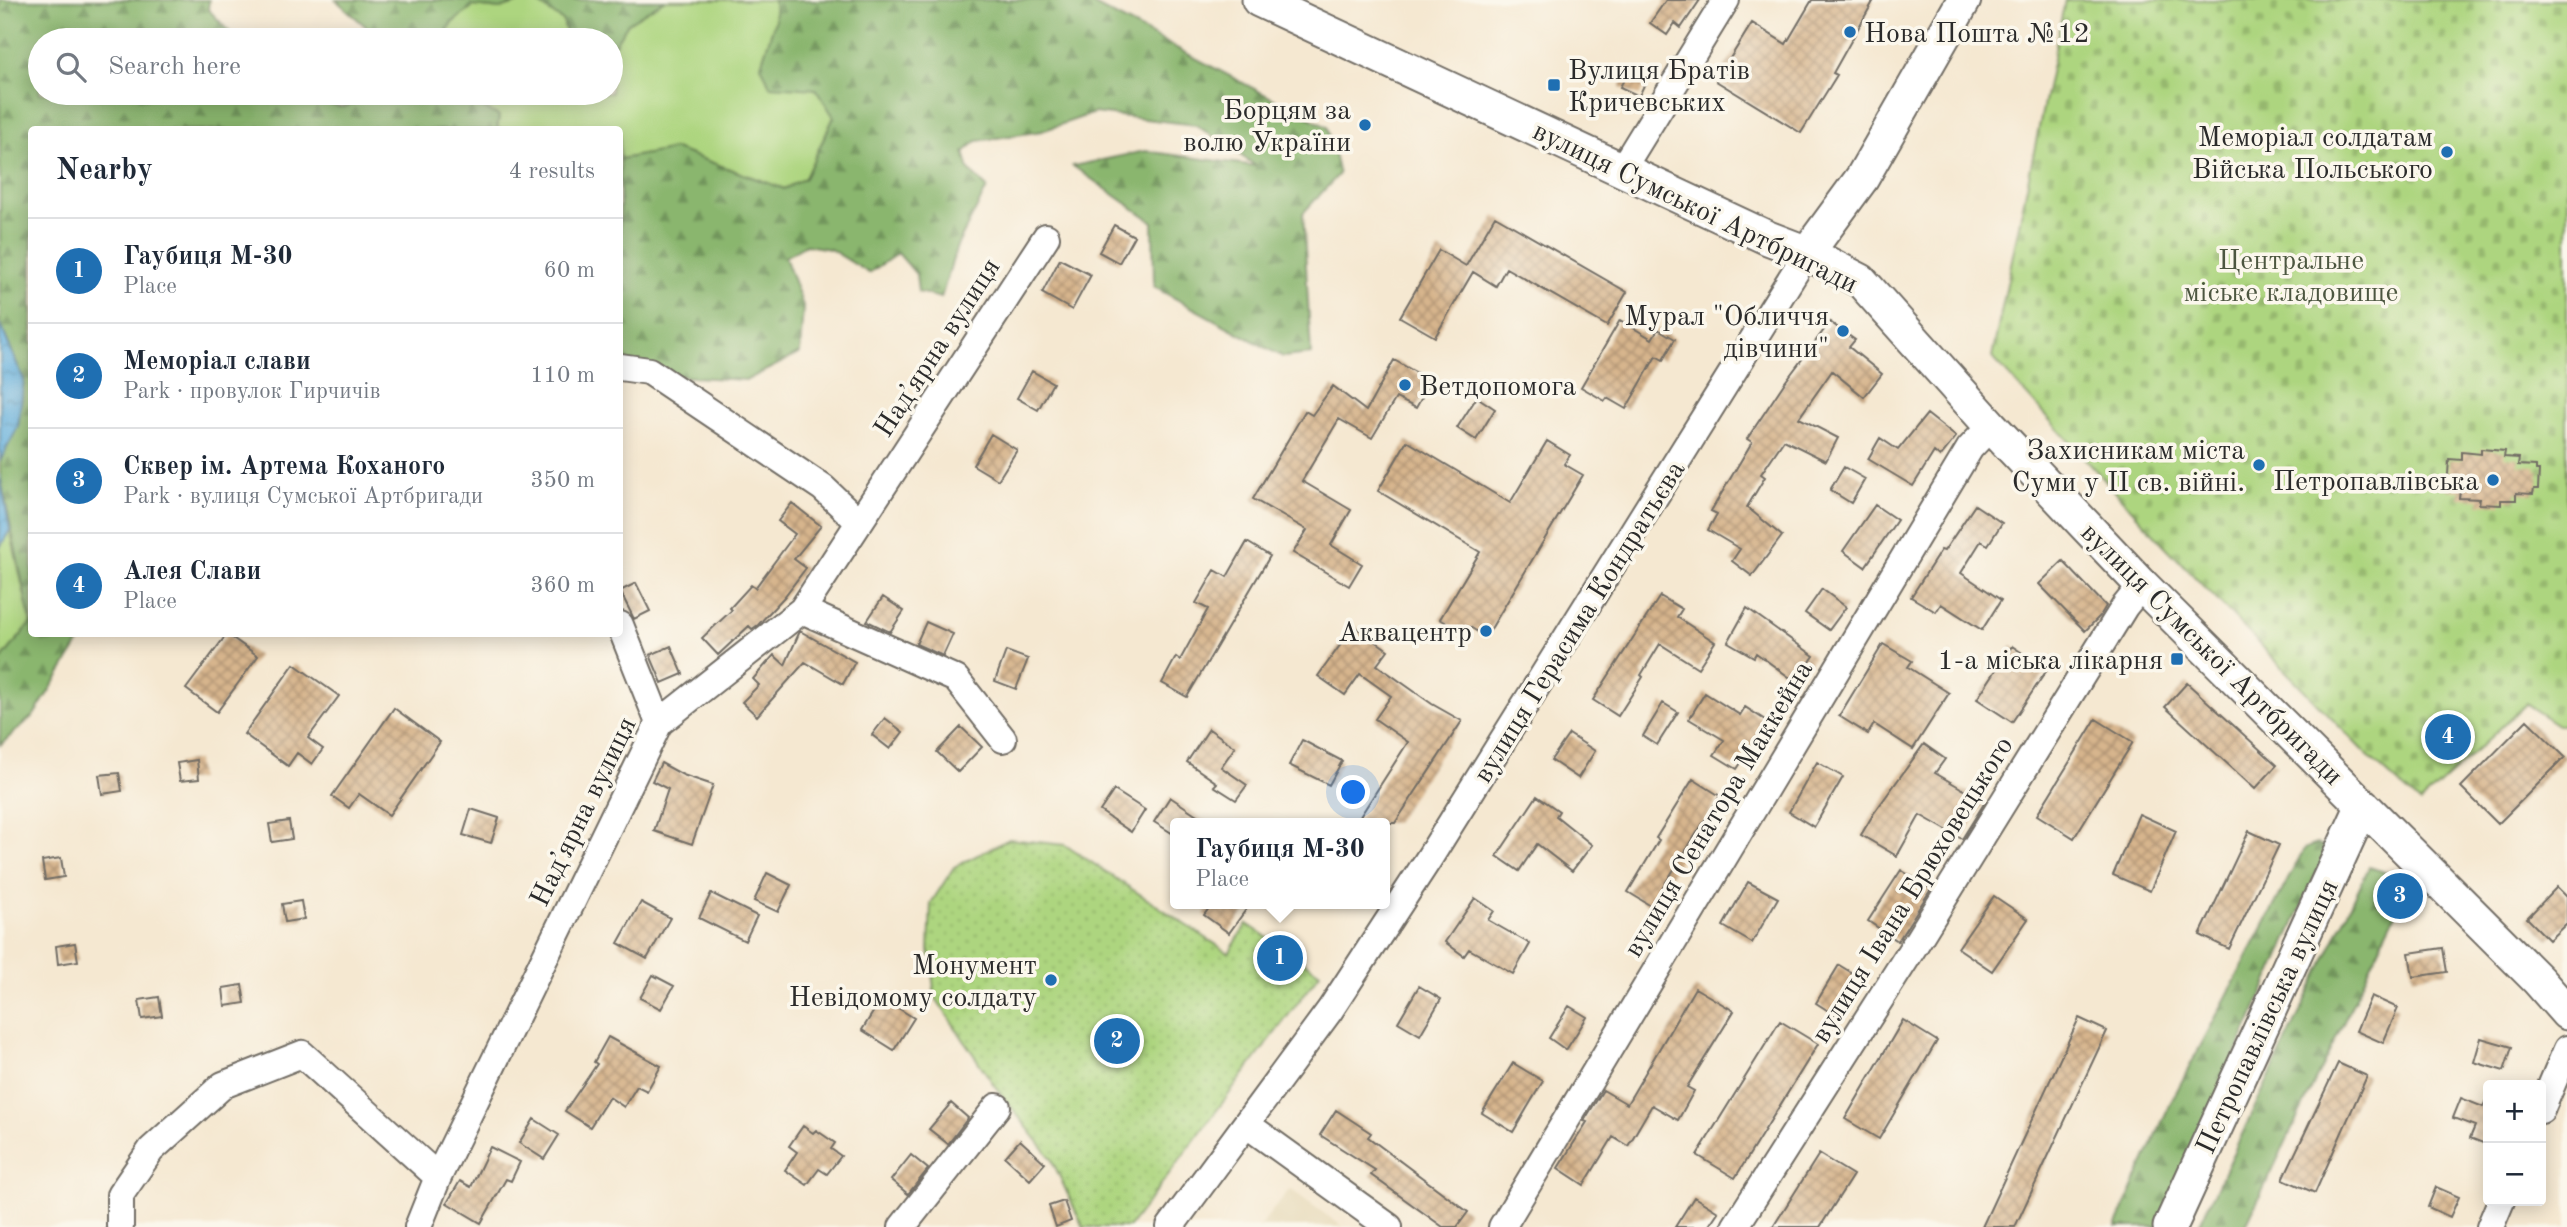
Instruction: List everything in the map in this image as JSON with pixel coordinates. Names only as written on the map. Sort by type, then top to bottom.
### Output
[{"type":"main road","name":"вулиця Сумської Артбригади","points":[[1259,0],[1768,238],[1807,253],[1861,281],[1991,426],[2143,585],[2538,980],[2567,1013]]},
{"type":"main road","name":"вулиця Герасима Кондратьєва","points":[[1807,253],[1862,178],[1964,0]]},
{"type":"main road","name":"Петропавлівська вулиця","points":[[2170,1227],[2363,805]]},
{"type":"street","points":[[1622,169],[1726,0]]},
{"type":"street","name":"Надʼярна вулиця","points":[[418,1227],[438,1177],[659,723],[802,610],[1046,237]]},
{"type":"street","name":"вулиця Герасима Кондратьєва","points":[[1170,1227],[1330,1010],[1428,860],[1807,253]]},
{"type":"street","points":[[623,367],[649,371],[823,488],[858,521]]},
{"type":"street","name":"вулиця Сенатора Маккейна","points":[[1502,1227],[1970,448],[1991,426]]},
{"type":"street","name":"вулиця Івана Брюховецького","points":[[1735,1227],[1916,943],[2125,606],[2143,585]]},
{"type":"street","points":[[802,610],[956,679],[1003,739]]},
{"type":"street","points":[[623,633],[659,723]]},
{"type":"street","points":[[2546,1098],[2567,1049]]},
{"type":"street","points":[[120,1227],[120,1195],[150,1150],[223,1085],[302,1054],[438,1177]]},
{"type":"street","points":[[902,1227],[997,1107]]},
{"type":"street","points":[[1246,1124],[1389,1227]]},
{"type":"street","points":[[2490,1227],[2499,1206]]},
{"type":"shaded area","points":[[1290,1189],[1343,1227],[1259,1227]]},
{"type":"green space","points":[[0,0],[209,0],[208,9],[226,28],[28,28],[28,105],[477,105],[499,116],[498,126],[28,126],[28,609],[0,475],[0,461],[18,426],[24,380],[0,324]]},
{"type":"green space","points":[[336,0],[528,0],[500,9],[473,6],[449,28],[368,28]]},
{"type":"green space","points":[[534,0],[563,21],[565,28],[449,28],[473,6],[500,9]]},
{"type":"green space","points":[[534,0],[665,0],[628,23],[623,31],[623,28],[565,28],[563,21]]},
{"type":"green space","points":[[665,0],[774,0],[775,21],[761,65],[817,89],[834,117],[805,178],[785,189],[675,149],[623,158],[623,126],[497,126],[499,116],[477,105],[623,105],[623,31],[628,23]]},
{"type":"green space","points":[[774,0],[1085,0],[1327,127],[1339,174],[1303,213],[1311,354],[1283,357],[1154,287],[1153,222],[1073,166],[1145,151],[1256,166],[1196,125],[1094,113],[1042,131],[977,141],[964,152],[969,170],[987,188],[957,246],[941,298],[918,292],[916,274],[898,253],[869,273],[830,249],[806,245],[785,257],[803,306],[800,353],[747,380],[623,373],[623,158],[675,149],[784,189],[805,178],[834,117],[816,89],[770,86],[761,65],[775,21]]},
{"type":"green space","name":"Центральне міське кладовище","points":[[2065,0],[2567,0],[2567,725],[2558,725],[2526,704],[2420,803],[2365,753],[2165,546],[1992,357]]},
{"type":"green space","points":[[10,530],[28,610],[28,627],[0,661],[0,547]]},
{"type":"green space","points":[[28,627],[28,637],[83,637],[34,715],[0,745],[0,661]]},
{"type":"green space","points":[[1009,839],[1065,845],[1229,953],[1247,924],[1320,973],[1129,1227],[1083,1227],[1051,1158],[994,1085],[935,997],[929,950],[931,903],[954,867]]},
{"type":"green space","points":[[2317,844],[2328,847],[2159,1227],[2116,1227],[2169,1106],[2304,849]]},
{"type":"green space","points":[[2369,867],[2393,875],[2402,901],[2245,1227],[2198,1227]]},
{"type":"water","points":[[0,324],[24,380],[18,427],[0,461]]},
{"type":"water","points":[[0,475],[10,530],[0,547]]},
{"type":"building","points":[[1666,0],[1700,0],[1681,28],[1675,23],[1667,35],[1650,23]]},
{"type":"building","points":[[1812,0],[1874,0],[1833,73],[1837,75],[1801,133],[1716,81],[1752,23],[1786,44]]},
{"type":"building","points":[[1630,68],[1648,77],[1639,96],[1620,87]]},
{"type":"building","points":[[1495,216],[1627,292],[1607,326],[1506,268],[1496,286],[1473,272],[1435,337],[1400,317],[1439,250],[1466,266]]},
{"type":"building","points":[[1114,225],[1134,236],[1119,263],[1099,252]]},
{"type":"building","points":[[1060,259],[1091,275],[1072,310],[1042,293]]},
{"type":"building","points":[[1620,320],[1652,339],[1658,329],[1675,339],[1663,360],[1656,356],[1626,409],[1581,387]]},
{"type":"building","points":[[1830,322],[1855,340],[1849,347],[1882,374],[1864,397],[1832,371],[1799,418],[1838,438],[1826,461],[1784,440],[1761,474],[1765,477],[1747,507],[1782,536],[1752,576],[1732,561],[1740,549],[1708,530],[1717,514],[1711,511],[1752,442],[1747,439]]},
{"type":"building","points":[[1394,360],[1431,381],[1416,408],[1396,398],[1372,438],[1339,419],[1302,481],[1351,510],[1331,545],[1362,564],[1349,586],[1293,553],[1307,530],[1253,499],[1305,411],[1312,415],[1333,386],[1366,411]]},
{"type":"building","points":[[1032,371],[1053,383],[1038,410],[1017,398]]},
{"type":"building","points":[[1477,397],[1495,409],[1476,440],[1457,428]]},
{"type":"building","points":[[1927,414],[1956,437],[1940,457],[1934,452],[1913,486],[1868,459],[1880,438],[1898,450]]},
{"type":"building","points":[[991,434],[1017,450],[998,480],[973,465]]},
{"type":"building","points":[[1407,441],[1510,503],[1547,441],[1570,455],[1564,464],[1583,475],[1486,637],[1470,627],[1465,634],[1440,619],[1480,552],[1378,491]]},
{"type":"building","name":"Петропавлівська","points":[[2481,449],[2505,451],[2504,457],[2519,458],[2518,465],[2536,466],[2536,470],[2539,470],[2538,489],[2534,489],[2533,494],[2516,493],[2516,500],[2501,500],[2501,505],[2479,504],[2480,499],[2459,498],[2460,491],[2447,490],[2449,459],[2462,460],[2462,452],[2481,454]]},
{"type":"building","points":[[1844,467],[1865,479],[1851,503],[1830,490]]},
{"type":"building","points":[[792,503],[821,526],[794,559],[806,568],[758,625],[752,629],[749,626],[718,655],[702,638],[732,610],[730,608],[751,585],[755,588],[795,534],[778,521]]},
{"type":"building","points":[[1875,505],[1897,520],[1865,567],[1843,551]]},
{"type":"building","points":[[1975,505],[2002,523],[1988,545],[1981,541],[1961,573],[2001,600],[1982,630],[1941,604],[1936,612],[1911,597],[1941,550],[1944,551]]},
{"type":"building","points":[[1247,542],[1270,556],[1187,697],[1162,683],[1176,657],[1180,660],[1208,609],[1196,603],[1215,570],[1227,577]]},
{"type":"building","points":[[2063,561],[2106,606],[2085,631],[2039,584]]},
{"type":"building","points":[[636,583],[650,611],[634,619],[623,597],[623,590]]},
{"type":"building","points":[[1822,589],[1846,607],[1829,630],[1805,613]]},
{"type":"building","points":[[1660,596],[1682,609],[1677,617],[1715,642],[1698,668],[1660,644],[1618,716],[1593,700]]},
{"type":"building","points":[[883,597],[904,611],[890,632],[867,621]]},
{"type":"building","points":[[1747,608],[1814,656],[1796,682],[1756,653],[1754,657],[1728,642]]},
{"type":"building","points":[[926,622],[953,634],[943,656],[916,644]]},
{"type":"building","points":[[1354,626],[1388,650],[1377,665],[1432,704],[1462,721],[1395,823],[1390,823],[1390,818],[1359,818],[1408,742],[1375,719],[1391,696],[1360,674],[1345,695],[1318,676]]},
{"type":"building","points":[[800,631],[855,662],[843,684],[805,662],[757,716],[742,702],[759,685],[753,679],[774,655],[785,665]]},
{"type":"building","points":[[225,637],[231,637],[258,656],[217,712],[186,689]]},
{"type":"building","points":[[1883,644],[1912,661],[1908,667],[1949,693],[1913,749],[1874,724],[1868,734],[1839,716]]},
{"type":"building","points":[[671,646],[683,674],[662,683],[650,655]]},
{"type":"building","points":[[2012,646],[2047,670],[2012,722],[1977,699]]},
{"type":"building","points":[[1006,651],[1028,659],[1016,689],[995,681]]},
{"type":"building","points":[[294,664],[339,696],[308,738],[323,749],[312,764],[297,753],[288,766],[244,734]]},
{"type":"building","points":[[2187,683],[2277,765],[2255,789],[2165,707]]},
{"type":"building","points":[[1705,693],[1740,715],[1745,707],[1768,722],[1737,769],[1714,755],[1724,740],[1689,719]]},
{"type":"building","points":[[1663,703],[1678,712],[1657,745],[1643,736]]},
{"type":"building","points":[[394,708],[440,742],[389,815],[359,794],[349,808],[332,796]]},
{"type":"building","points":[[885,718],[903,732],[890,749],[872,735]]},
{"type":"building","points":[[2096,719],[2133,742],[2074,838],[2037,815]]},
{"type":"building","points":[[2527,720],[2565,757],[2498,824],[2461,787]]},
{"type":"building","points":[[961,727],[982,747],[958,772],[937,752]]},
{"type":"building","points":[[1209,729],[1235,747],[1221,767],[1247,785],[1236,800],[1214,786],[1217,783],[1187,762]]},
{"type":"building","points":[[1569,734],[1595,751],[1578,778],[1551,760]]},
{"type":"building","points":[[1302,740],[1342,761],[1329,785],[1289,765]]},
{"type":"building","points":[[1924,744],[1945,759],[1935,773],[1985,802],[1962,839],[1920,815],[1897,856],[1861,835]]},
{"type":"building","points":[[197,760],[199,779],[180,781],[177,763]]},
{"type":"building","points":[[1817,762],[1843,777],[1814,827],[1789,812]]},
{"type":"building","points":[[661,763],[683,775],[713,785],[692,844],[654,831],[668,789],[652,781]]},
{"type":"building","points":[[119,773],[122,791],[102,794],[99,775]]},
{"type":"building","points":[[1693,779],[1720,796],[1651,906],[1628,892],[1659,840],[1656,838]]},
{"type":"building","points":[[1114,790],[1145,810],[1131,832],[1100,811]]},
{"type":"building","points":[[1537,796],[1559,811],[1556,816],[1592,845],[1572,871],[1537,844],[1519,871],[1497,856]]},
{"type":"building","points":[[1170,797],[1202,818],[1170,818],[1170,832],[1154,822]]},
{"type":"building","points":[[471,809],[499,818],[491,843],[463,835]]},
{"type":"building","points":[[2139,814],[2176,831],[2150,891],[2113,875]]},
{"type":"building","points":[[289,821],[292,839],[272,842],[269,824]]},
{"type":"building","points":[[2249,831],[2279,845],[2229,949],[2200,935]]},
{"type":"building","points":[[61,858],[64,877],[45,880],[42,861]]},
{"type":"building","points":[[1901,870],[1931,889],[1898,941],[1868,921]]},
{"type":"building","points":[[767,873],[791,885],[778,912],[754,901]]},
{"type":"building","points":[[1748,882],[1778,898],[1752,943],[1723,926]]},
{"type":"building","points":[[2557,887],[2567,897],[2567,923],[2549,940],[2527,918]]},
{"type":"building","points":[[711,893],[757,916],[745,941],[699,918]]},
{"type":"building","points":[[1994,896],[2028,919],[1992,971],[1958,948]]},
{"type":"building","points":[[1475,898],[1494,911],[1488,920],[1530,944],[1513,974],[1469,949],[1464,956],[1445,942]]},
{"type":"building","points":[[301,901],[304,919],[285,922],[282,904]]},
{"type":"building","points":[[641,902],[670,918],[647,959],[618,943]]},
{"type":"building","points":[[1208,909],[1246,909],[1229,933],[1204,915]]},
{"type":"building","points":[[75,943],[78,961],[58,964],[56,946]]},
{"type":"building","points":[[2443,948],[2447,972],[2413,977],[2409,953]]},
{"type":"building","points":[[1839,965],[1862,979],[1838,1017],[1816,1003]]},
{"type":"building","points":[[653,975],[674,986],[661,1009],[640,998]]},
{"type":"building","points":[[242,985],[245,1003],[225,1006],[223,988]]},
{"type":"building","points":[[1419,986],[1441,999],[1420,1035],[1398,1022]]},
{"type":"building","points":[[1695,988],[1734,1011],[1687,1087],[1694,1091],[1678,1120],[1652,1105],[1628,1146],[1613,1137],[1584,1185],[1558,1168],[1587,1122],[1584,1121],[1603,1090],[1627,1104]]},
{"type":"building","points":[[2371,996],[2398,1008],[2383,1043],[2356,1031]]},
{"type":"building","points":[[159,997],[162,1016],[142,1019],[139,1000]]},
{"type":"building","points":[[882,998],[914,1018],[894,1050],[862,1030]]},
{"type":"building","points":[[1569,1006],[1587,1017],[1566,1050],[1549,1038]]},
{"type":"building","points":[[2079,1018],[2107,1031],[2015,1227],[1982,1227]]},
{"type":"building","points":[[1903,1020],[1937,1041],[1879,1139],[1845,1119]]},
{"type":"building","points":[[1780,1021],[1818,1044],[1735,1178],[1697,1155]]},
{"type":"building","points":[[608,1037],[661,1066],[647,1091],[637,1086],[624,1107],[609,1097],[590,1127],[565,1111],[597,1064],[594,1062]]},
{"type":"building","points":[[2481,1038],[2512,1047],[2504,1071],[2474,1062]]},
{"type":"building","points":[[1513,1063],[1543,1081],[1513,1132],[1482,1113]]},
{"type":"building","points":[[2338,1063],[2367,1076],[2315,1193],[2283,1179]]},
{"type":"building","points":[[2461,1098],[2483,1107],[2483,1143],[2470,1138],[2475,1126],[2453,1118]]},
{"type":"building","points":[[951,1103],[968,1118],[948,1144],[929,1129]]},
{"type":"building","points":[[1336,1110],[1371,1133],[1368,1137],[1468,1212],[1457,1227],[1443,1227],[1371,1175],[1375,1170],[1320,1135]]},
{"type":"building","points":[[534,1119],[559,1135],[544,1159],[519,1143]]},
{"type":"building","points":[[803,1126],[813,1133],[816,1130],[835,1143],[831,1149],[841,1156],[827,1174],[819,1169],[807,1185],[785,1170],[797,1152],[789,1146]]},
{"type":"building","points":[[1020,1140],[1045,1163],[1030,1180],[1005,1157]]},
{"type":"building","points":[[490,1147],[520,1162],[511,1181],[506,1179],[481,1223],[447,1203],[460,1181],[471,1187]]},
{"type":"building","points":[[1819,1154],[1853,1175],[1820,1227],[1773,1227]]},
{"type":"building","points":[[911,1155],[928,1169],[908,1194],[891,1180]]},
{"type":"building","points":[[2436,1187],[2459,1197],[2450,1217],[2428,1207]]},
{"type":"building","points":[[1694,1197],[1718,1212],[1708,1227],[1675,1227]]},
{"type":"building","points":[[1064,1201],[1071,1221],[1056,1227],[1049,1206]]},
{"type":"place","name":"Нова Пошта №12","points":[[1850,32]]},
{"type":"place","name":"Вулиця Братів Кричевських","points":[[1554,85]]},
{"type":"place","name":"Борцям за волю України","points":[[1365,125]]},
{"type":"place","name":"Меморіал солдатам Війська Польського","points":[[2447,152]]},
{"type":"place","name":"Мурал \"Обличчя дівчини\"","points":[[1843,331]]},
{"type":"place","name":"Ветдопомога","points":[[1405,385]]},
{"type":"place","name":"Захисникам міста Суми у ІІ св. війні.","points":[[2259,465]]},
{"type":"place","name":"Петропавлівська","points":[[2493,480]]},
{"type":"place","name":"Аквацентр","points":[[1486,631]]},
{"type":"place","name":"1-а міська лікарня","points":[[2177,659]]},
{"type":"place","name":"Алея Слави","points":[[2448,737]]},
{"type":"place","name":"Сквер ім. Артема Коханого","points":[[2400,896]]},
{"type":"place","name":"Гаубиця М-30","points":[[1280,958]]},
{"type":"place","name":"Монумент Невідомому солдату","points":[[1051,980]]},
{"type":"place","name":"Меморіал слави","points":[[1117,1041]]}]
